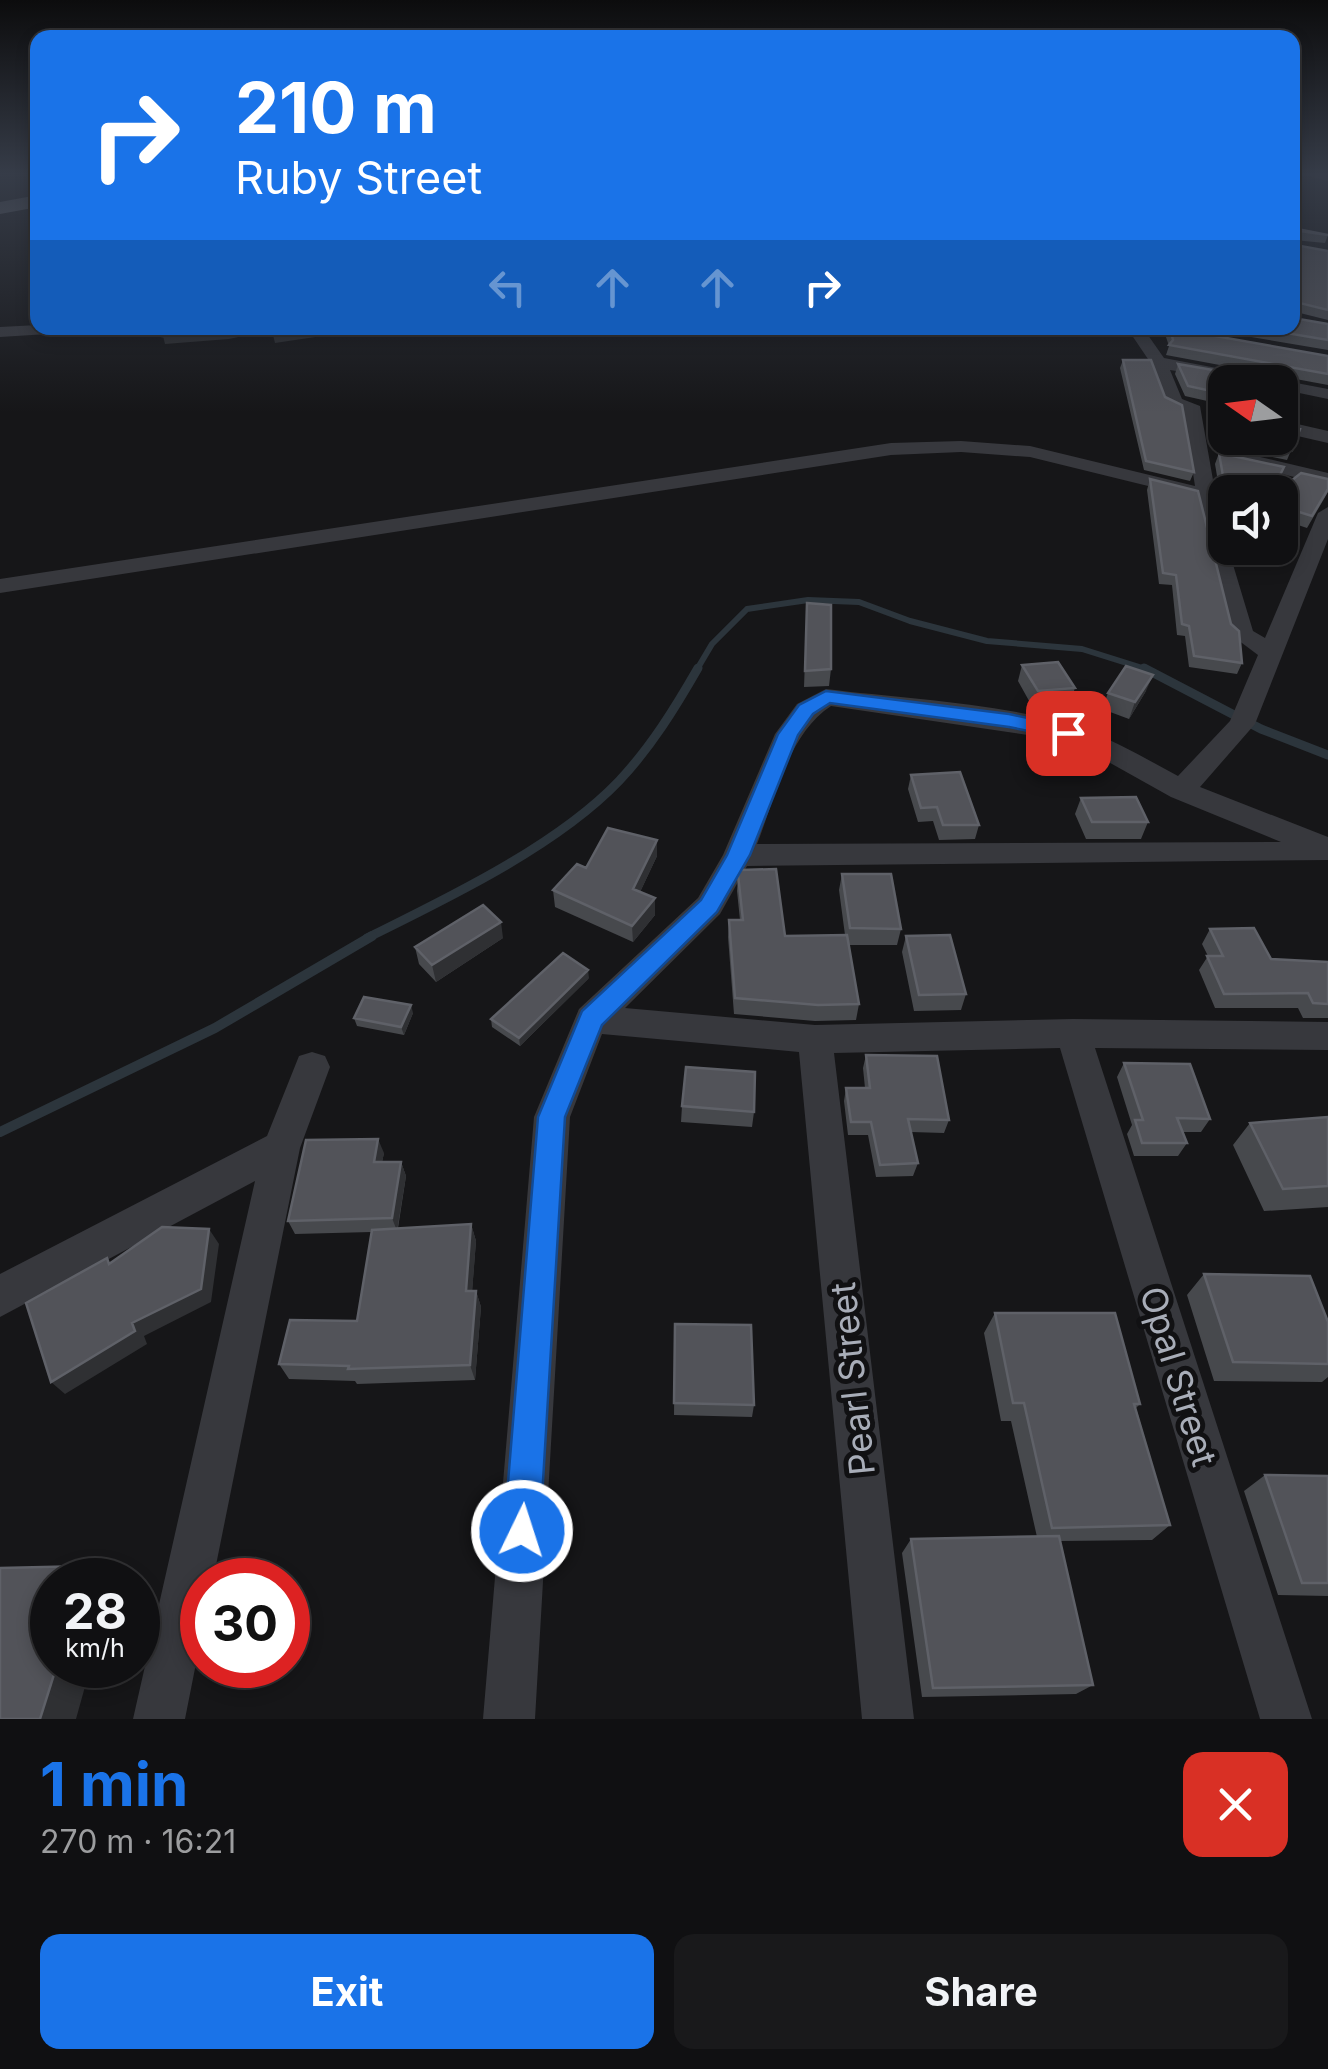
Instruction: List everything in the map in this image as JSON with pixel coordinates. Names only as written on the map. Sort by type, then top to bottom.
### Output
[{"type":"street","points":[[0,332],[30,330]]},
{"type":"street","points":[[1140,335],[1158,362],[1175,404],[1208,410]]},
{"type":"street","points":[[1158,362],[1208,371]]},
{"type":"street","points":[[1298,388],[1328,394]]},
{"type":"street","points":[[1191,406],[1205,494],[1242,634],[1272,654]]},
{"type":"street","points":[[1298,430],[1328,437]]},
{"type":"street","points":[[0,586],[891,449],[1012,448],[1078,460],[1146,482],[1205,494]]},
{"type":"street","points":[[1196,450],[1328,479]]},
{"type":"street","points":[[1181,790],[1246,712],[1328,513]]},
{"type":"street","points":[[509,1719],[552,1117],[592,1019],[709,906],[738,855],[788,734],[806,710],[826,697],[1009,721],[1068,733],[1097,744],[1181,790],[1328,850]]},
{"type":"street","points":[[738,855],[1328,850]]},
{"type":"street","points":[[592,1019],[815,1039],[1073,1033],[1328,1036]]},
{"type":"street","name":"Opal Street","points":[[1073,1033],[1286,1719]]},
{"type":"street","name":"Pearl Street","points":[[815,1039],[888,1719]]},
{"type":"street","points":[[160,1719],[281,1148],[312,1067]]},
{"type":"street","points":[[0,1296],[281,1148]]},
{"type":"building","points":[[1300,252],[1328,252],[1328,310],[1300,303]]},
{"type":"building","points":[[1300,319],[1328,324],[1328,340],[1298,335]]},
{"type":"building","points":[[1172,335],[1210,335],[1328,356],[1328,374],[1298,369],[1298,365],[1169,345]]},
{"type":"building","points":[[1123,360],[1151,360],[1165,397],[1182,405],[1194,472],[1146,461]]},
{"type":"building","points":[[1178,364],[1208,369],[1208,390],[1188,386]]},
{"type":"building","points":[[1219,455],[1284,467],[1280,475],[1223,475]]},
{"type":"building","points":[[1298,475],[1328,479],[1328,489],[1312,516],[1298,512]]},
{"type":"building","points":[[1150,479],[1198,491],[1208,531],[1208,565],[1216,565],[1231,624],[1239,631],[1242,663],[1194,656],[1189,626],[1182,624],[1176,575],[1163,573]]},
{"type":"building","points":[[807,603],[831,605],[831,669],[805,671]]},
{"type":"building","points":[[1058,662],[1075,688],[1038,691],[1022,665]]},
{"type":"building","points":[[1126,666],[1153,675],[1135,702],[1108,693]]},
{"type":"building","points":[[960,772],[979,825],[943,825],[937,807],[921,808],[911,775]]},
{"type":"building","points":[[1136,797],[1148,822],[1092,822],[1081,798]]},
{"type":"building","points":[[608,828],[657,840],[633,889],[655,898],[632,926],[553,890],[577,864],[586,868]]},
{"type":"building","points":[[776,869],[785,936],[847,935],[859,1004],[735,998],[729,920],[743,920],[738,875],[741,870]]},
{"type":"building","points":[[842,874],[891,874],[901,929],[850,928]]},
{"type":"building","points":[[483,905],[501,922],[432,965],[415,947]]},
{"type":"building","points":[[1254,928],[1271,959],[1328,962],[1328,1004],[1313,1003],[1308,993],[1224,994],[1207,956],[1223,956],[1210,929]]},
{"type":"building","points":[[950,935],[966,994],[919,995],[906,936]]},
{"type":"building","points":[[563,953],[588,970],[519,1038],[491,1019]]},
{"type":"building","points":[[364,997],[411,1005],[401,1027],[354,1018]]},
{"type":"building","points":[[866,1055],[937,1056],[949,1120],[908,1119],[918,1163],[880,1165],[871,1122],[851,1122],[846,1088],[870,1088]]},
{"type":"building","points":[[1124,1063],[1190,1064],[1210,1119],[1177,1118],[1187,1143],[1142,1143],[1135,1120],[1143,1120]]},
{"type":"building","points":[[686,1067],[755,1072],[754,1112],[682,1106]]},
{"type":"building","points":[[1328,1117],[1328,1186],[1283,1189],[1250,1123]]},
{"type":"building","points":[[378,1139],[374,1162],[401,1162],[392,1218],[288,1221],[306,1140]]},
{"type":"building","points":[[471,1224],[466,1291],[476,1291],[470,1365],[348,1369],[349,1366],[279,1364],[290,1320],[357,1321],[372,1230]]},
{"type":"building","points":[[162,1227],[209,1229],[201,1289],[132,1323],[135,1331],[51,1382],[26,1303],[107,1258],[109,1264]]},
{"type":"building","points":[[1204,1274],[1310,1276],[1328,1322],[1328,1364],[1233,1362]]},
{"type":"building","points":[[995,1313],[1115,1313],[1140,1404],[1134,1404],[1170,1525],[1052,1528],[1024,1403],[1013,1403]]},
{"type":"building","points":[[675,1324],[751,1325],[754,1405],[674,1403]]},
{"type":"building","points":[[1265,1475],[1328,1476],[1328,1583],[1302,1583]]},
{"type":"building","points":[[1059,1536],[1093,1685],[933,1688],[911,1539]]},
{"type":"building","points":[[30,1567],[30,1688],[50,1688],[40,1719],[0,1719],[0,1568]]},
{"type":"waterway","points":[[696,671],[712,644],[747,609],[808,600],[859,602],[910,621],[987,641],[1082,649],[1146,669]]},
{"type":"waterway","points":[[367,938],[500,869],[594,805],[642,755],[698,668]]},
{"type":"waterway","points":[[1146,669],[1152,671]]},
{"type":"waterway","points":[[1146,669],[1261,729],[1328,755]]},
{"type":"waterway","points":[[0,1132],[215,1028],[372,936]]},
{"type":"route","points":[[522,1531],[552,1117],[592,1019],[709,906],[738,855],[788,734],[806,710],[826,697],[1009,721],[1068,733]]}]
